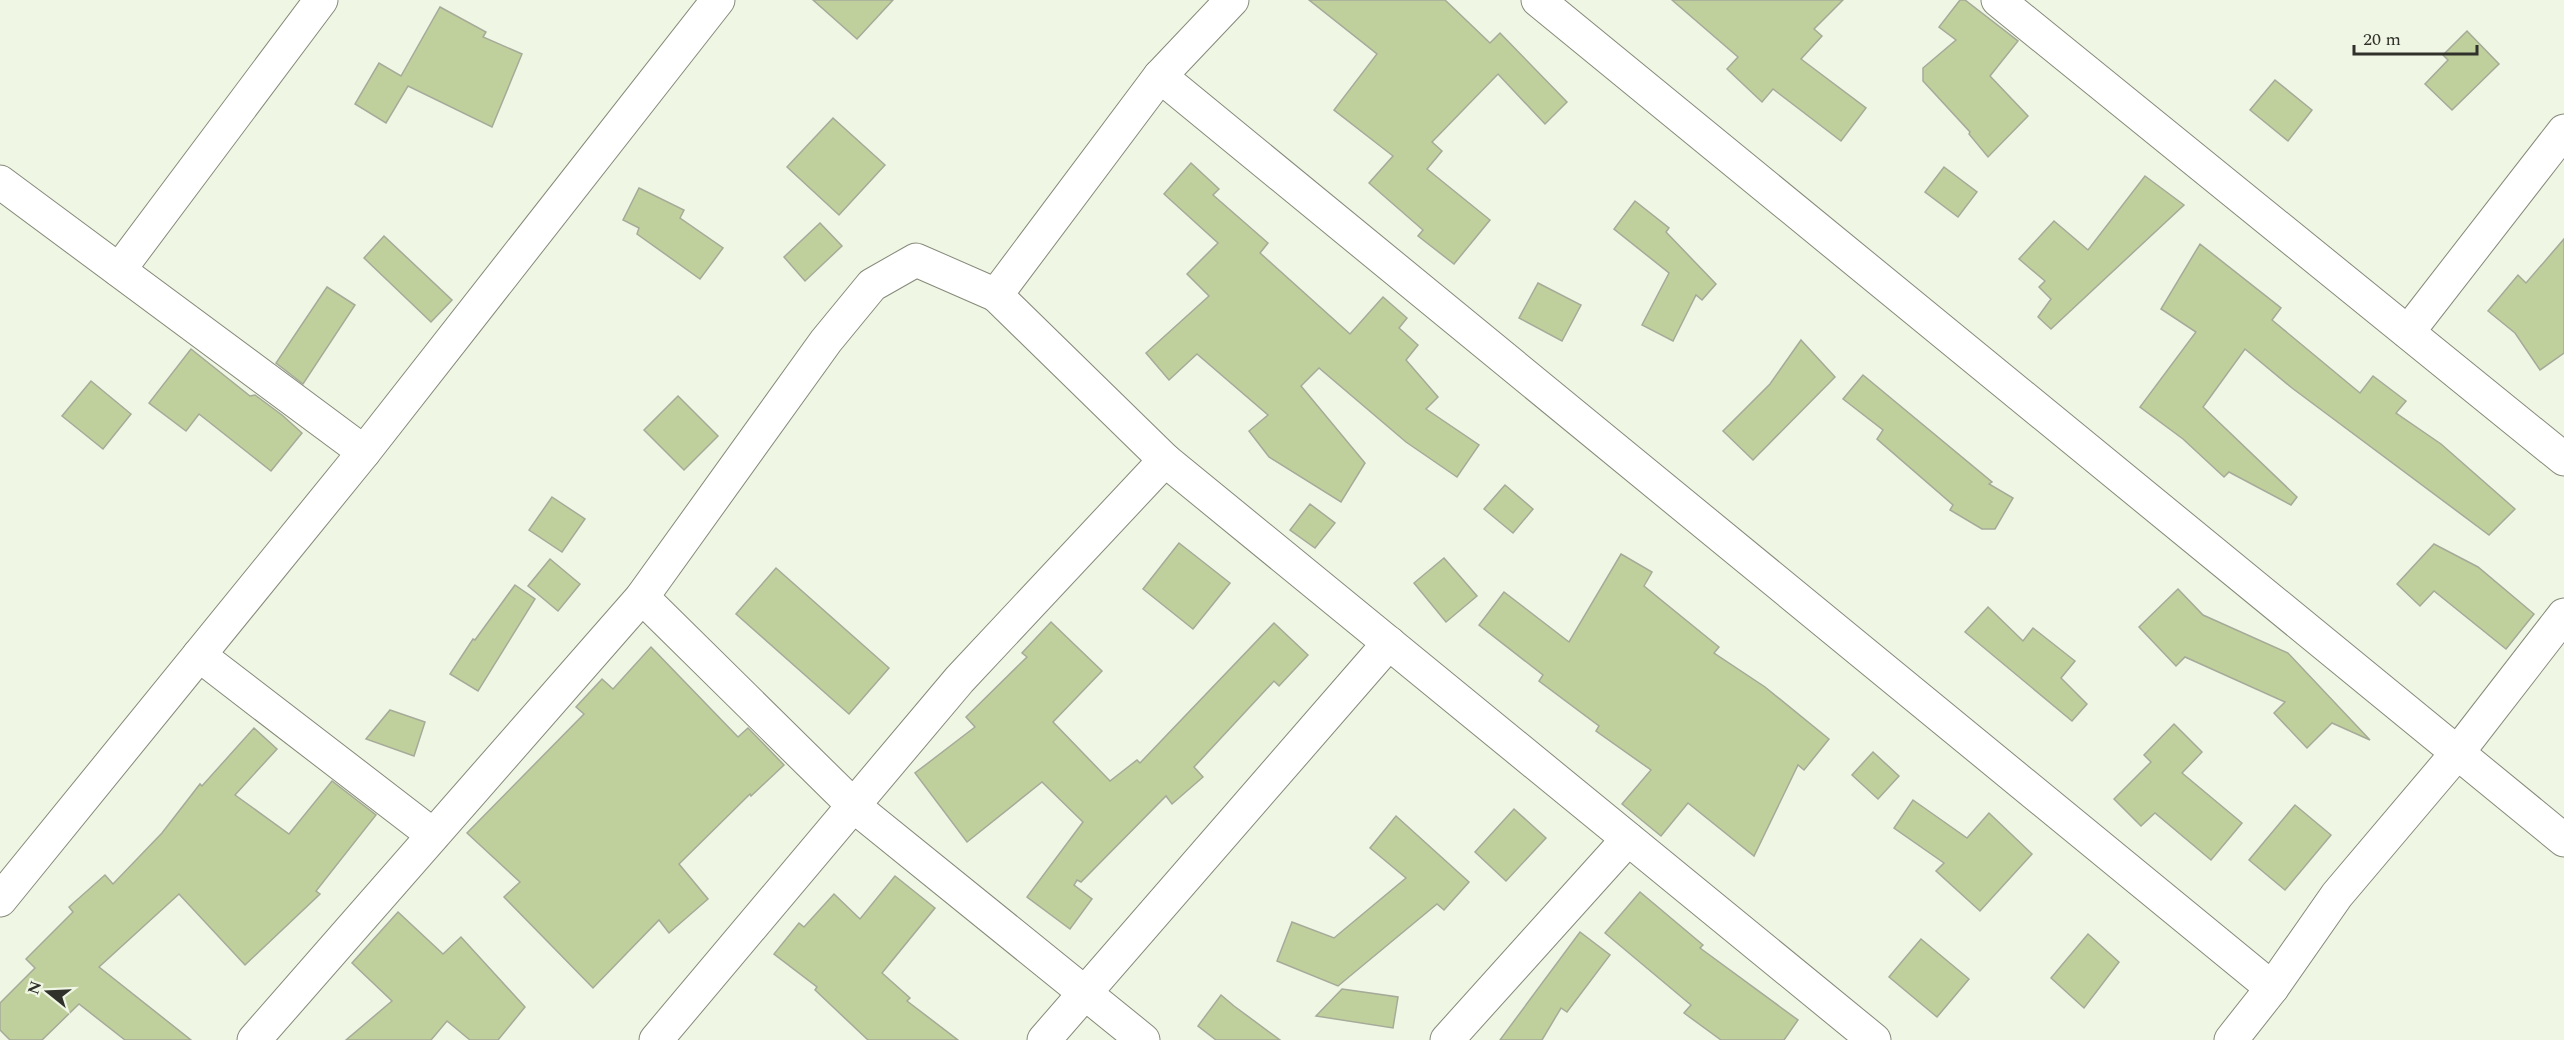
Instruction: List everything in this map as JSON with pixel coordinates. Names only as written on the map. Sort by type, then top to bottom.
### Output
[{"type":"street","points":[[119,270],[321,0]]},
{"type":"street","points":[[0,900],[364,452],[718,0]]},
{"type":"street","points":[[996,294],[1160,76],[1232,0]]},
{"type":"street","points":[[1538,0],[2564,840]]},
{"type":"street","points":[[1998,0],[2564,459]]},
{"type":"street","points":[[1160,76],[2272,988]]},
{"type":"street","points":[[2408,332],[2564,131]]},
{"type":"street","points":[[0,182],[364,452]]},
{"type":"street","points":[[254,1040],[642,597],[826,341],[872,285],[916,260],[996,294],[1166,459],[1628,839],[1863,1037]]},
{"type":"street","points":[[656,1040],[791,877],[855,807],[959,680],[1166,459]]},
{"type":"street","points":[[642,597],[855,807],[1143,1040]]},
{"type":"street","points":[[2231,1040],[2272,988],[2337,895],[2458,752],[2564,615]]},
{"type":"street","points":[[1044,1040],[1389,643]]},
{"type":"street","points":[[199,655],[433,835]]},
{"type":"street","points":[[1447,1040],[1628,839]]},
{"type":"building","points":[[813,0],[893,0],[857,39]]},
{"type":"building","points":[[1309,0],[1445,0],[1490,43],[1500,33],[1567,102],[1545,124],[1498,74],[1432,142],[1442,151],[1427,169],[1490,220],[1454,264],[1418,236],[1423,230],[1369,183],[1393,156],[1334,110],[1377,54]]},
{"type":"building","points":[[1672,0],[1843,0],[1814,29],[1822,36],[1801,59],[1866,108],[1841,141],[1773,89],[1762,102],[1727,69],[1738,57]]},
{"type":"building","points":[[1960,0],[1965,0],[2018,41],[1990,76],[2028,116],[1988,157],[1969,134],[1970,132],[1923,81],[1923,68],[1956,40],[1939,27]]},
{"type":"building","points":[[440,7],[486,32],[483,37],[522,54],[492,127],[408,86],[386,123],[355,104],[379,63],[401,76]]},
{"type":"building","points":[[2467,31],[2499,64],[2452,110],[2425,84],[2448,60],[2443,55]]},
{"type":"building","points":[[2275,80],[2312,110],[2288,141],[2250,110]]},
{"type":"building","points":[[833,118],[885,165],[839,215],[787,167]]},
{"type":"building","points":[[1191,163],[1219,189],[1213,195],[1268,243],[1260,253],[1350,334],[1383,297],[1407,318],[1399,328],[1418,345],[1406,360],[1438,397],[1426,409],[1479,445],[1457,477],[1406,442],[1319,368],[1301,386],[1365,463],[1341,502],[1269,457],[1249,431],[1268,415],[1197,354],[1169,380],[1146,353],[1209,296],[1187,274],[1218,243],[1164,194]]},
{"type":"building","points":[[1944,167],[1977,192],[1958,217],[1925,192]]},
{"type":"building","points":[[2145,176],[2184,205],[2051,329],[2038,317],[2051,299],[2039,287],[2045,281],[2019,259],[2054,221],[2088,250]]},
{"type":"building","points":[[639,188],[684,210],[680,218],[723,248],[700,279],[637,234],[639,228],[623,220]]},
{"type":"building","points":[[1635,201],[1669,228],[1666,232],[1716,284],[1702,300],[1696,295],[1673,341],[1642,325],[1669,273],[1614,229]]},
{"type":"building","points":[[820,223],[842,246],[805,281],[784,257]]},
{"type":"building","points":[[384,236],[452,300],[431,322],[364,258]]},
{"type":"building","points":[[2564,239],[2564,353],[2540,370],[2515,333],[2488,311],[2518,275],[2526,283]]},
{"type":"building","points":[[2200,244],[2281,308],[2272,320],[2360,393],[2373,376],[2406,401],[2396,413],[2441,444],[2515,509],[2489,535],[2292,388],[2245,349],[2203,407],[2297,497],[2291,505],[2229,472],[2224,477],[2183,439],[2140,407],[2196,332],[2161,309]]},
{"type":"building","points":[[1538,283],[1581,305],[1562,341],[1519,318]]},
{"type":"building","points":[[327,287],[355,305],[303,384],[276,363]]},
{"type":"building","points":[[1801,340],[1835,377],[1753,460],[1723,431],[1770,384]]},
{"type":"building","points":[[191,349],[250,396],[255,395],[282,415],[302,433],[271,471],[199,414],[186,431],[149,403]]},
{"type":"building","points":[[1863,375],[1992,482],[1989,484],[2013,498],[1995,529],[1982,529],[1950,510],[1953,505],[1877,439],[1883,430],[1843,399]]},
{"type":"building","points":[[91,381],[131,414],[103,449],[62,416]]},
{"type":"building","points":[[678,396],[718,436],[684,470],[644,430]]},
{"type":"building","points":[[1505,485],[1533,509],[1513,533],[1484,509]]},
{"type":"building","points":[[552,497],[585,519],[562,552],[529,530]]},
{"type":"building","points":[[1310,504],[1335,523],[1315,548],[1290,530]]},
{"type":"building","points":[[1179,543],[1230,583],[1193,629],[1143,589]]},
{"type":"building","points":[[2434,544],[2478,567],[2534,614],[2506,649],[2434,591],[2420,606],[2397,584]]},
{"type":"building","points":[[1621,554],[1652,572],[1644,586],[1719,647],[1714,653],[1765,687],[1829,739],[1804,770],[1798,765],[1754,856],[1688,803],[1661,836],[1622,804],[1651,770],[1596,731],[1599,726],[1539,681],[1543,675],[1479,625],[1504,592],[1569,642]]},
{"type":"building","points":[[1444,558],[1477,596],[1446,622],[1414,583]]},
{"type":"building","points":[[550,559],[580,584],[558,611],[528,586]]},
{"type":"building","points":[[776,568],[889,668],[849,714],[736,614]]},
{"type":"building","points":[[515,585],[535,599],[478,691],[450,674],[473,639],[475,640]]},
{"type":"building","points":[[2178,589],[2203,615],[2288,653],[2370,740],[2332,723],[2307,748],[2274,713],[2285,702],[2185,657],[2176,666],[2139,627]]},
{"type":"building","points":[[1988,607],[2023,641],[2033,628],[2075,661],[2061,678],[2087,704],[2072,721],[1965,632]]},
{"type":"building","points":[[1051,622],[1102,671],[1053,722],[1110,781],[1137,760],[1140,763],[1274,623],[1308,655],[1279,686],[1274,681],[1194,767],[1203,777],[1172,804],[1166,796],[1081,882],[1077,880],[1074,885],[1092,899],[1070,929],[1027,897],[1083,822],[1042,782],[967,842],[915,773],[975,727],[966,717],[1027,657],[1022,653]]},
{"type":"building","points":[[651,647],[738,737],[748,728],[784,765],[751,796],[750,794],[679,864],[708,899],[669,933],[659,920],[593,988],[504,897],[520,882],[467,833],[584,714],[576,707],[602,679],[613,689]]},
{"type":"building","points":[[390,710],[425,722],[414,756],[366,739]]},
{"type":"building","points":[[2174,724],[2202,752],[2182,773],[2242,823],[2211,860],[2155,813],[2141,826],[2114,799],[2151,762],[2144,755]]},
{"type":"building","points":[[254,728],[277,749],[235,795],[289,834],[332,781],[376,815],[316,891],[320,894],[245,965],[179,894],[99,967],[191,1040],[125,1040],[79,1004],[42,1040],[10,1040],[0,1030],[0,1003],[35,968],[26,959],[73,912],[69,907],[105,875],[113,884],[162,833],[200,784],[202,786]]},
{"type":"building","points":[[1873,752],[1899,776],[1878,799],[1852,775]]},
{"type":"building","points":[[1913,800],[1967,838],[1989,813],[2032,854],[1980,911],[1936,871],[1944,863],[1894,828]]},
{"type":"building","points":[[2295,805],[2331,835],[2285,890],[2249,860]]},
{"type":"building","points":[[1514,809],[1546,838],[1506,881],[1475,852]]},
{"type":"building","points":[[1396,816],[1469,882],[1444,910],[1437,904],[1338,986],[1277,961],[1292,922],[1334,938],[1406,878],[1370,848]]},
{"type":"building","points":[[895,876],[935,908],[882,973],[910,998],[907,1001],[958,1040],[868,1040],[815,990],[817,987],[774,954],[799,923],[804,927],[834,894],[860,919]]},
{"type":"building","points":[[1640,892],[1703,945],[1700,948],[1798,1020],[1784,1040],[1721,1040],[1684,1013],[1691,1005],[1605,933]]},
{"type":"building","points":[[398,912],[443,954],[461,937],[525,1007],[498,1040],[470,1040],[447,1021],[431,1040],[346,1040],[392,1001],[352,963]]},
{"type":"building","points":[[1580,932],[1610,955],[1567,1012],[1561,1008],[1542,1040],[1500,1040]]},
{"type":"building","points":[[2088,934],[2119,962],[2084,1008],[2051,978]]},
{"type":"building","points":[[1921,939],[1969,979],[1937,1017],[1889,977]]},
{"type":"building","points":[[1342,989],[1398,997],[1393,1028],[1316,1016]]},
{"type":"building","points":[[1221,995],[1280,1040],[1216,1040],[1198,1026]]}]
